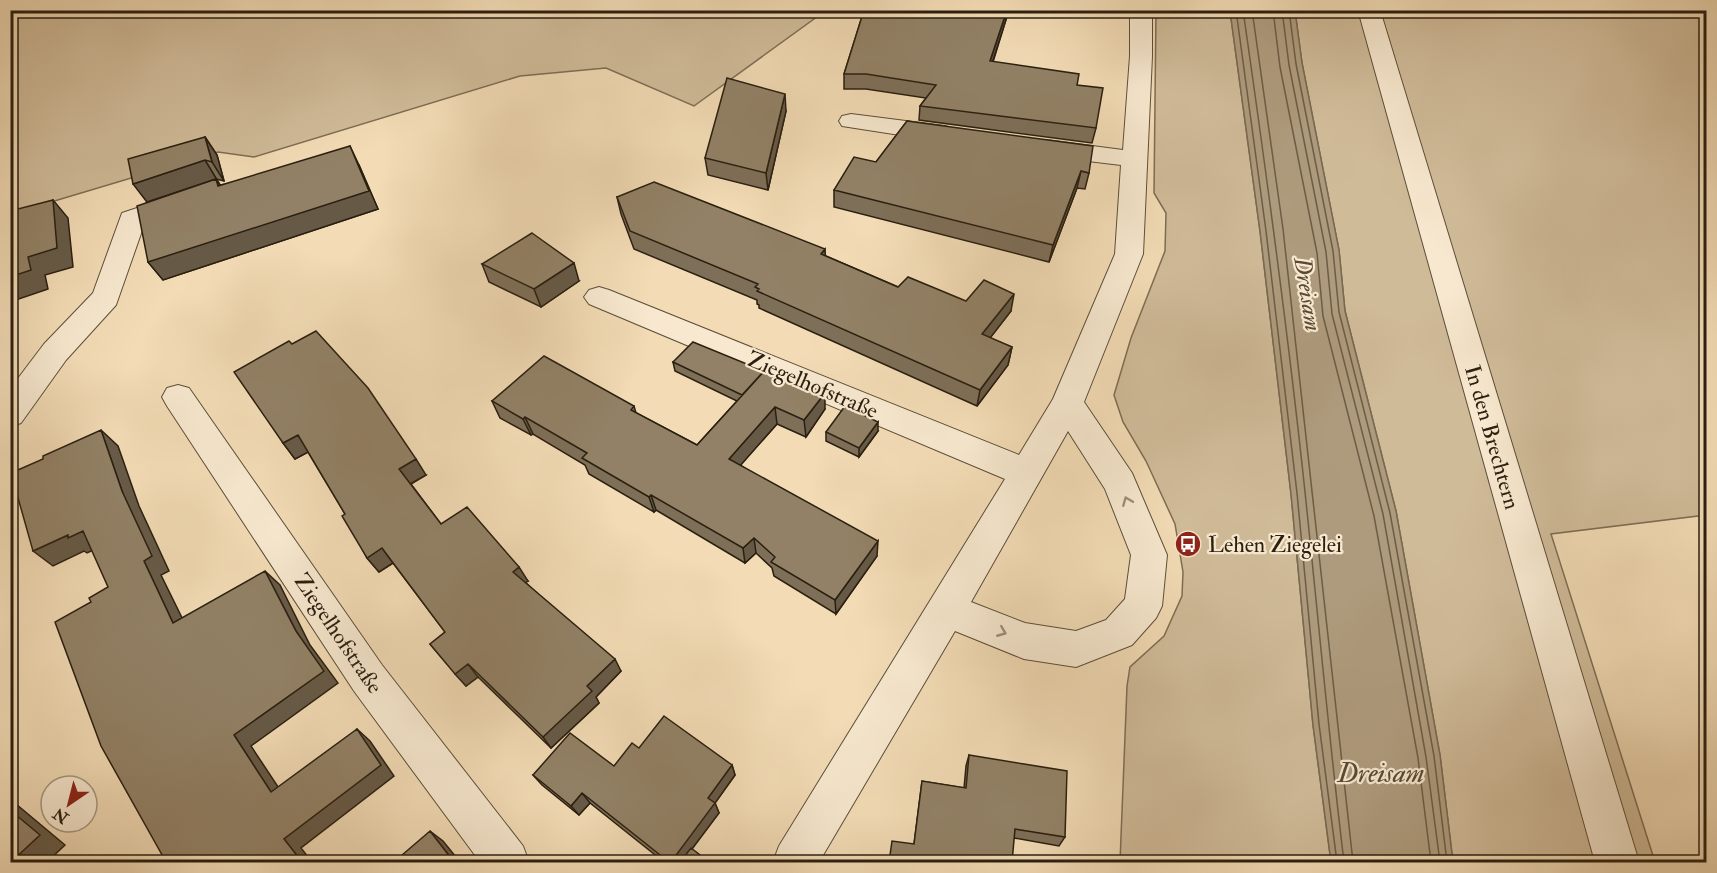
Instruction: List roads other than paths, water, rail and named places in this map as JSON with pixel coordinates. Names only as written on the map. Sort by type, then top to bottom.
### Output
[{"type":"street","points":[[795,862],[947,610],[1067,403],[1130,254],[1141,56],[1141,10]]},
{"type":"street","name":"In den Brechtern","points":[[1369,10],[1617,862]]},
{"type":"street","points":[[851,121],[963,136]]},
{"type":"street","points":[[1020,144],[1134,159]]},
{"type":"street","points":[[10,414],[55,352],[106,298],[132,219],[207,194]]},
{"type":"street","name":"Ziegelhofstraße","points":[[599,297],[704,338],[1026,473]]},
{"type":"street","name":"Ziegelhofstraße","points":[[178,398],[368,678],[507,862]]},
{"type":"street","points":[[947,610],[1024,641],[1076,649],[1119,633],[1143,606],[1149,555],[1120,483],[1067,403]]},
{"type":"water","name":"Dreisam","points":[[1230,11],[1295,11],[1302,63],[1339,250],[1345,311],[1396,511],[1440,755],[1453,862],[1331,862],[1313,725],[1291,494],[1260,231]]},
{"type":"place","name":"Lehen Ziegelei","points":[[1188,544]]}]
